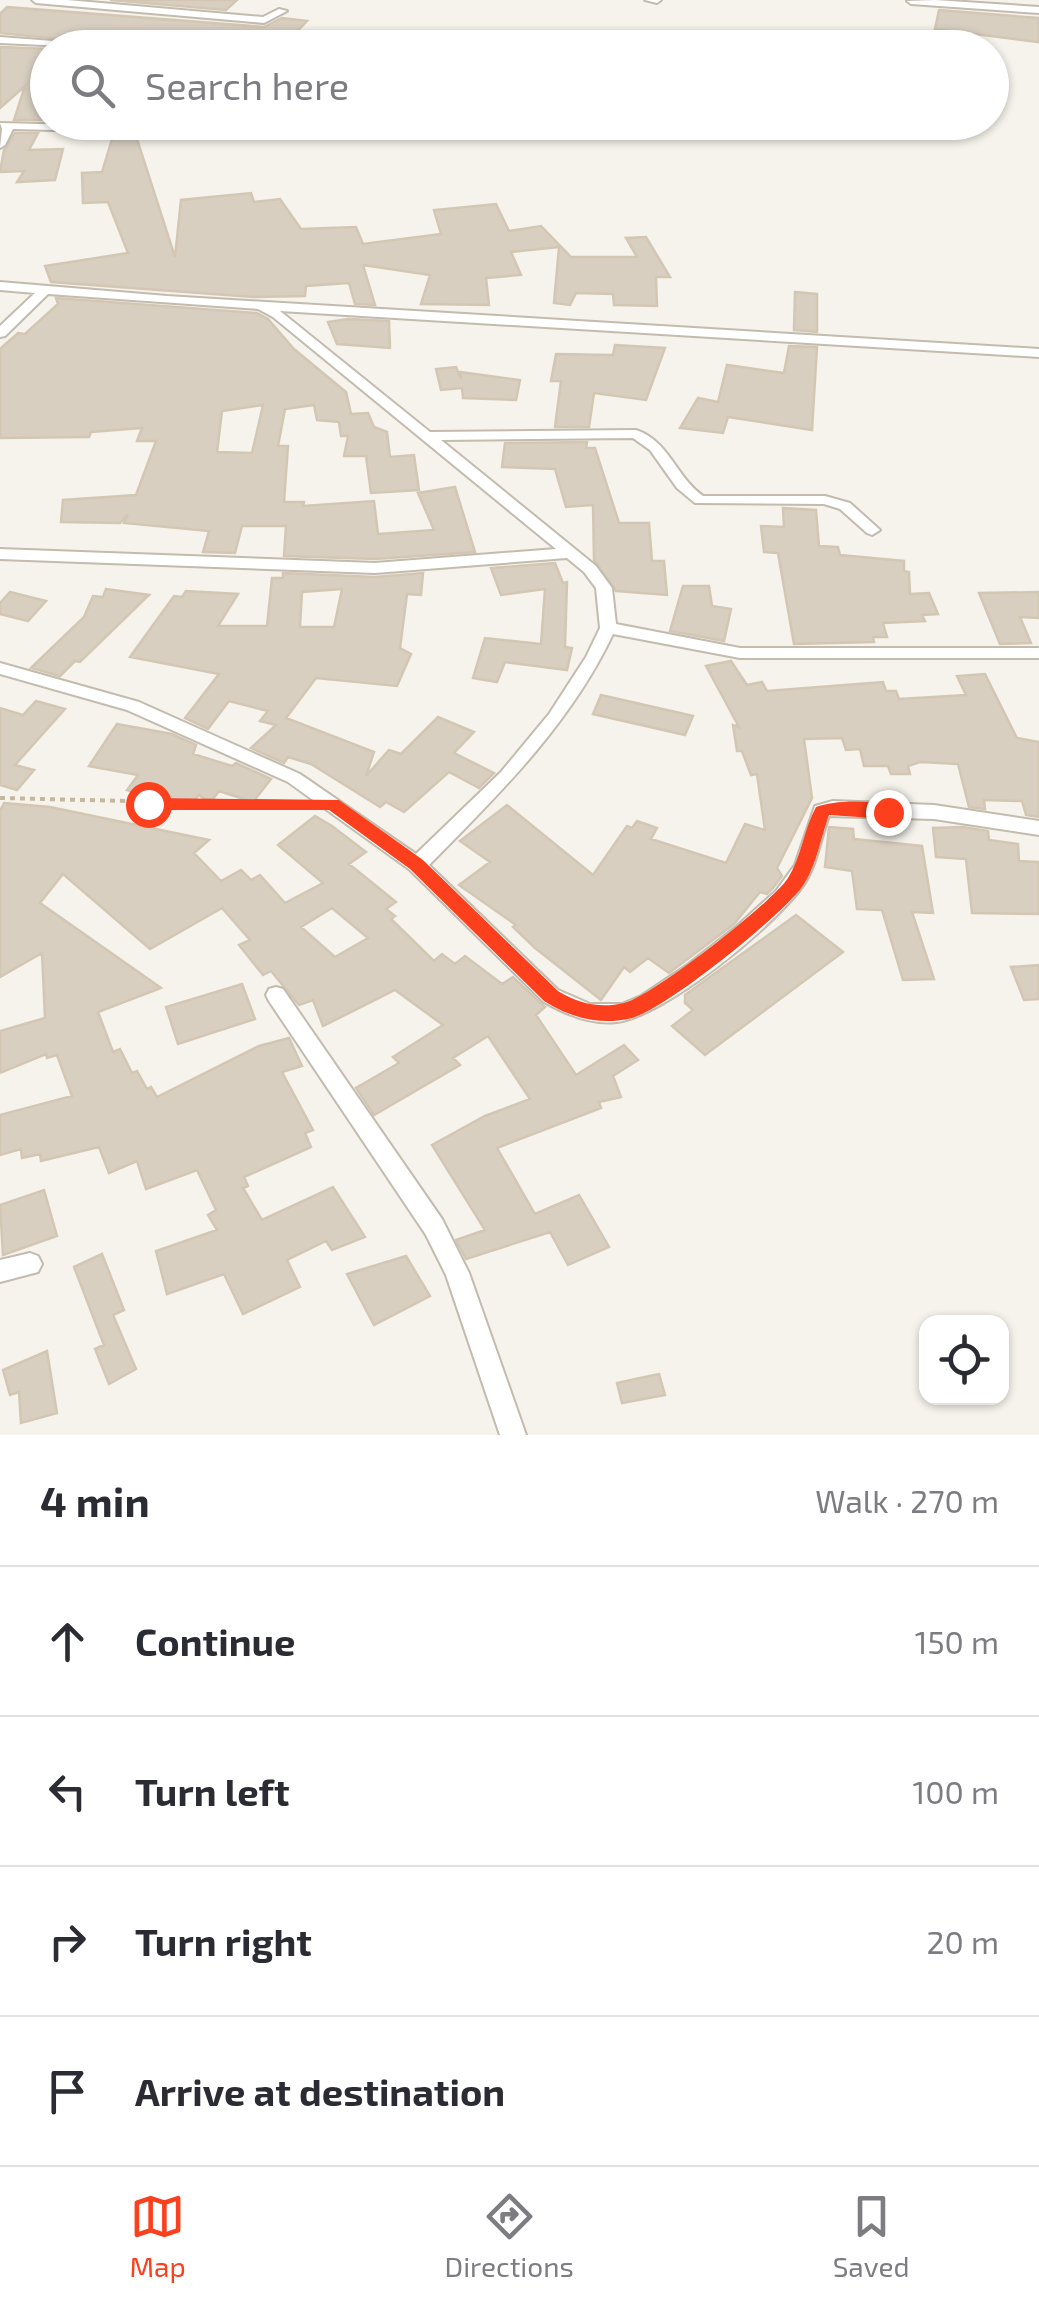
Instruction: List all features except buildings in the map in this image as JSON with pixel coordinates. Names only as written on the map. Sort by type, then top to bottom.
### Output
[{"type":"street","points":[[36,0],[264,20],[282,12]]},
{"type":"street","points":[[649,0],[657,0]]},
{"type":"street","points":[[911,1],[1039,10]]},
{"type":"street","points":[[0,40],[30,43]]},
{"type":"street","points":[[0,145],[5,126],[30,127]]},
{"type":"street","points":[[0,286],[1039,353]]},
{"type":"street","points":[[0,332],[46,289]]},
{"type":"street","points":[[254,305],[277,314],[590,569],[604,588],[608,628],[555,718],[507,776],[416,865]]},
{"type":"street","points":[[425,436],[636,434],[648,438],[686,493],[700,500],[825,500],[845,506],[872,530]]},
{"type":"street","points":[[0,554],[375,568],[566,553]]},
{"type":"street","points":[[608,628],[740,653],[1039,653]]},
{"type":"street","points":[[0,668],[148,712],[246,754],[333,804],[416,865],[551,996],[572,1009],[630,1011],[692,970],[781,900],[797,880],[822,811],[833,808],[934,812],[1039,828]]},
{"type":"street","points":[[276,995],[434,1227],[457,1273],[513,1435]]},
{"type":"street","points":[[0,1272],[30,1264]]},
{"type":"path","points":[[0,798],[186,805],[333,804]]},
{"type":"route","points":[[148,804],[333,804],[416,865],[551,996],[572,1009],[594,1013],[630,1011],[692,970],[781,900],[797,880],[822,811],[833,808],[888,812]]}]
